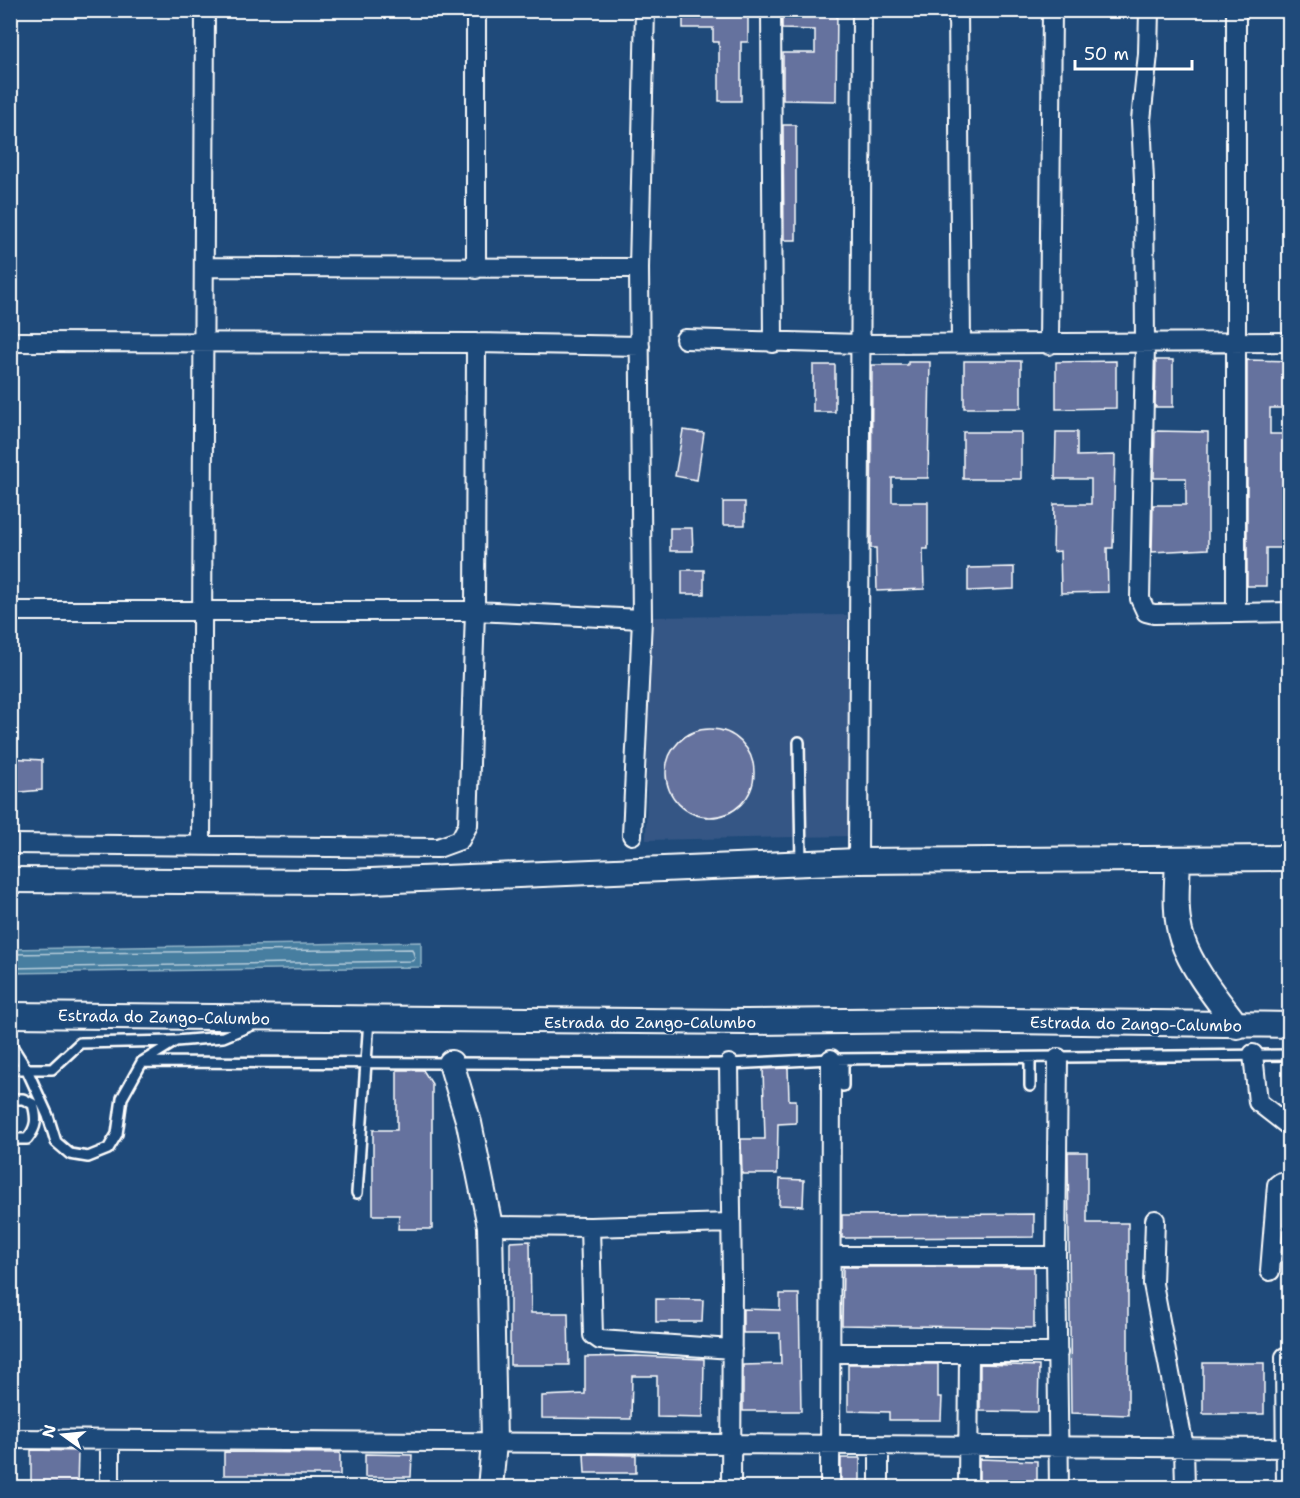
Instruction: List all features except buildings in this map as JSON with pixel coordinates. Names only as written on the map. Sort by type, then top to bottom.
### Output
[{"type":"main road","points":[[10,880],[347,882],[858,861],[1290,858]]},
{"type":"main road","points":[[1178,860],[1177,895],[1181,937],[1200,975],[1237,1026]]},
{"type":"main road","name":"Estrada do Zango-Calumbo","points":[[10,1015],[734,1022],[935,1020],[1290,1025]]},
{"type":"main road","points":[[451,1063],[469,1123],[490,1226],[494,1443],[490,1488]]},
{"type":"street","points":[[201,845],[204,612],[205,10]]},
{"type":"street","points":[[476,10],[476,269]]},
{"type":"street","points":[[632,835],[642,619],[639,268],[645,10]]},
{"type":"street","points":[[771,10],[773,344]]},
{"type":"street","points":[[858,861],[861,10]]},
{"type":"street","points":[[958,10],[962,343]]},
{"type":"street","points":[[1049,345],[1052,10]]},
{"type":"street","points":[[1149,10],[1148,54],[1141,120],[1144,180],[1145,344],[1140,599],[1146,612],[1154,614],[1290,612]]},
{"type":"street","points":[[1236,10],[1236,613]]},
{"type":"street","points":[[204,267],[639,268]]},
{"type":"street","points":[[685,339],[773,344],[1049,345],[1290,342]]},
{"type":"street","points":[[10,342],[476,343],[640,346]]},
{"type":"street","points":[[10,844],[438,848],[460,840],[468,825],[475,611],[476,343]]},
{"type":"street","points":[[10,611],[475,611],[642,619]]},
{"type":"street","points":[[1253,1054],[1258,1102],[1290,1127]]},
{"type":"street","points":[[1058,1058],[1056,1256],[1059,1488]]},
{"type":"street","points":[[830,1488],[837,1059]]},
{"type":"street","points":[[729,1064],[731,1488]]},
{"type":"street","points":[[1270,1271],[1277,1185],[1281,1182],[1290,1182]]},
{"type":"street","points":[[1155,1220],[1153,1284],[1184,1447],[1185,1488]]},
{"type":"street","points":[[490,1226],[590,1227],[731,1223]]},
{"type":"street","points":[[590,1227],[593,1335],[600,1340],[732,1349]]},
{"type":"street","points":[[832,1256],[1056,1256]]},
{"type":"street","points":[[831,1353],[1058,1353]]},
{"type":"street","points":[[968,1488],[969,1353]]},
{"type":"street","points":[[1285,1357],[1287,1488]]},
{"type":"street","points":[[10,1439],[1288,1448]]},
{"type":"street","points":[[110,1440],[110,1488]]},
{"type":"street","points":[[879,1446],[879,1488]]},
{"type":"lane","points":[[799,742],[801,864]]},
{"type":"lane","points":[[10,1070],[52,1069],[80,1043],[176,1041],[222,1037],[268,1018]]},
{"type":"lane","points":[[357,1192],[369,1019]]},
{"type":"lane","points":[[10,1043],[27,1070],[48,1116],[56,1142],[70,1154],[88,1157],[108,1149],[117,1134],[122,1098],[142,1062],[176,1041]]},
{"type":"lane","points":[[142,1062],[729,1064],[837,1059],[1253,1054],[1290,1056]]},
{"type":"lane","points":[[1030,1058],[1030,1086]]},
{"type":"lane","points":[[837,1059],[843,1086]]},
{"type":"lane","points":[[10,1099],[23,1099],[33,1104],[36,1115],[36,1129],[27,1139],[10,1139]]},
{"type":"shaded area","points":[[847,615],[851,836],[646,840],[649,617]]},
{"type":"water","points":[[421,942],[421,967],[11,973],[11,949]]}]
